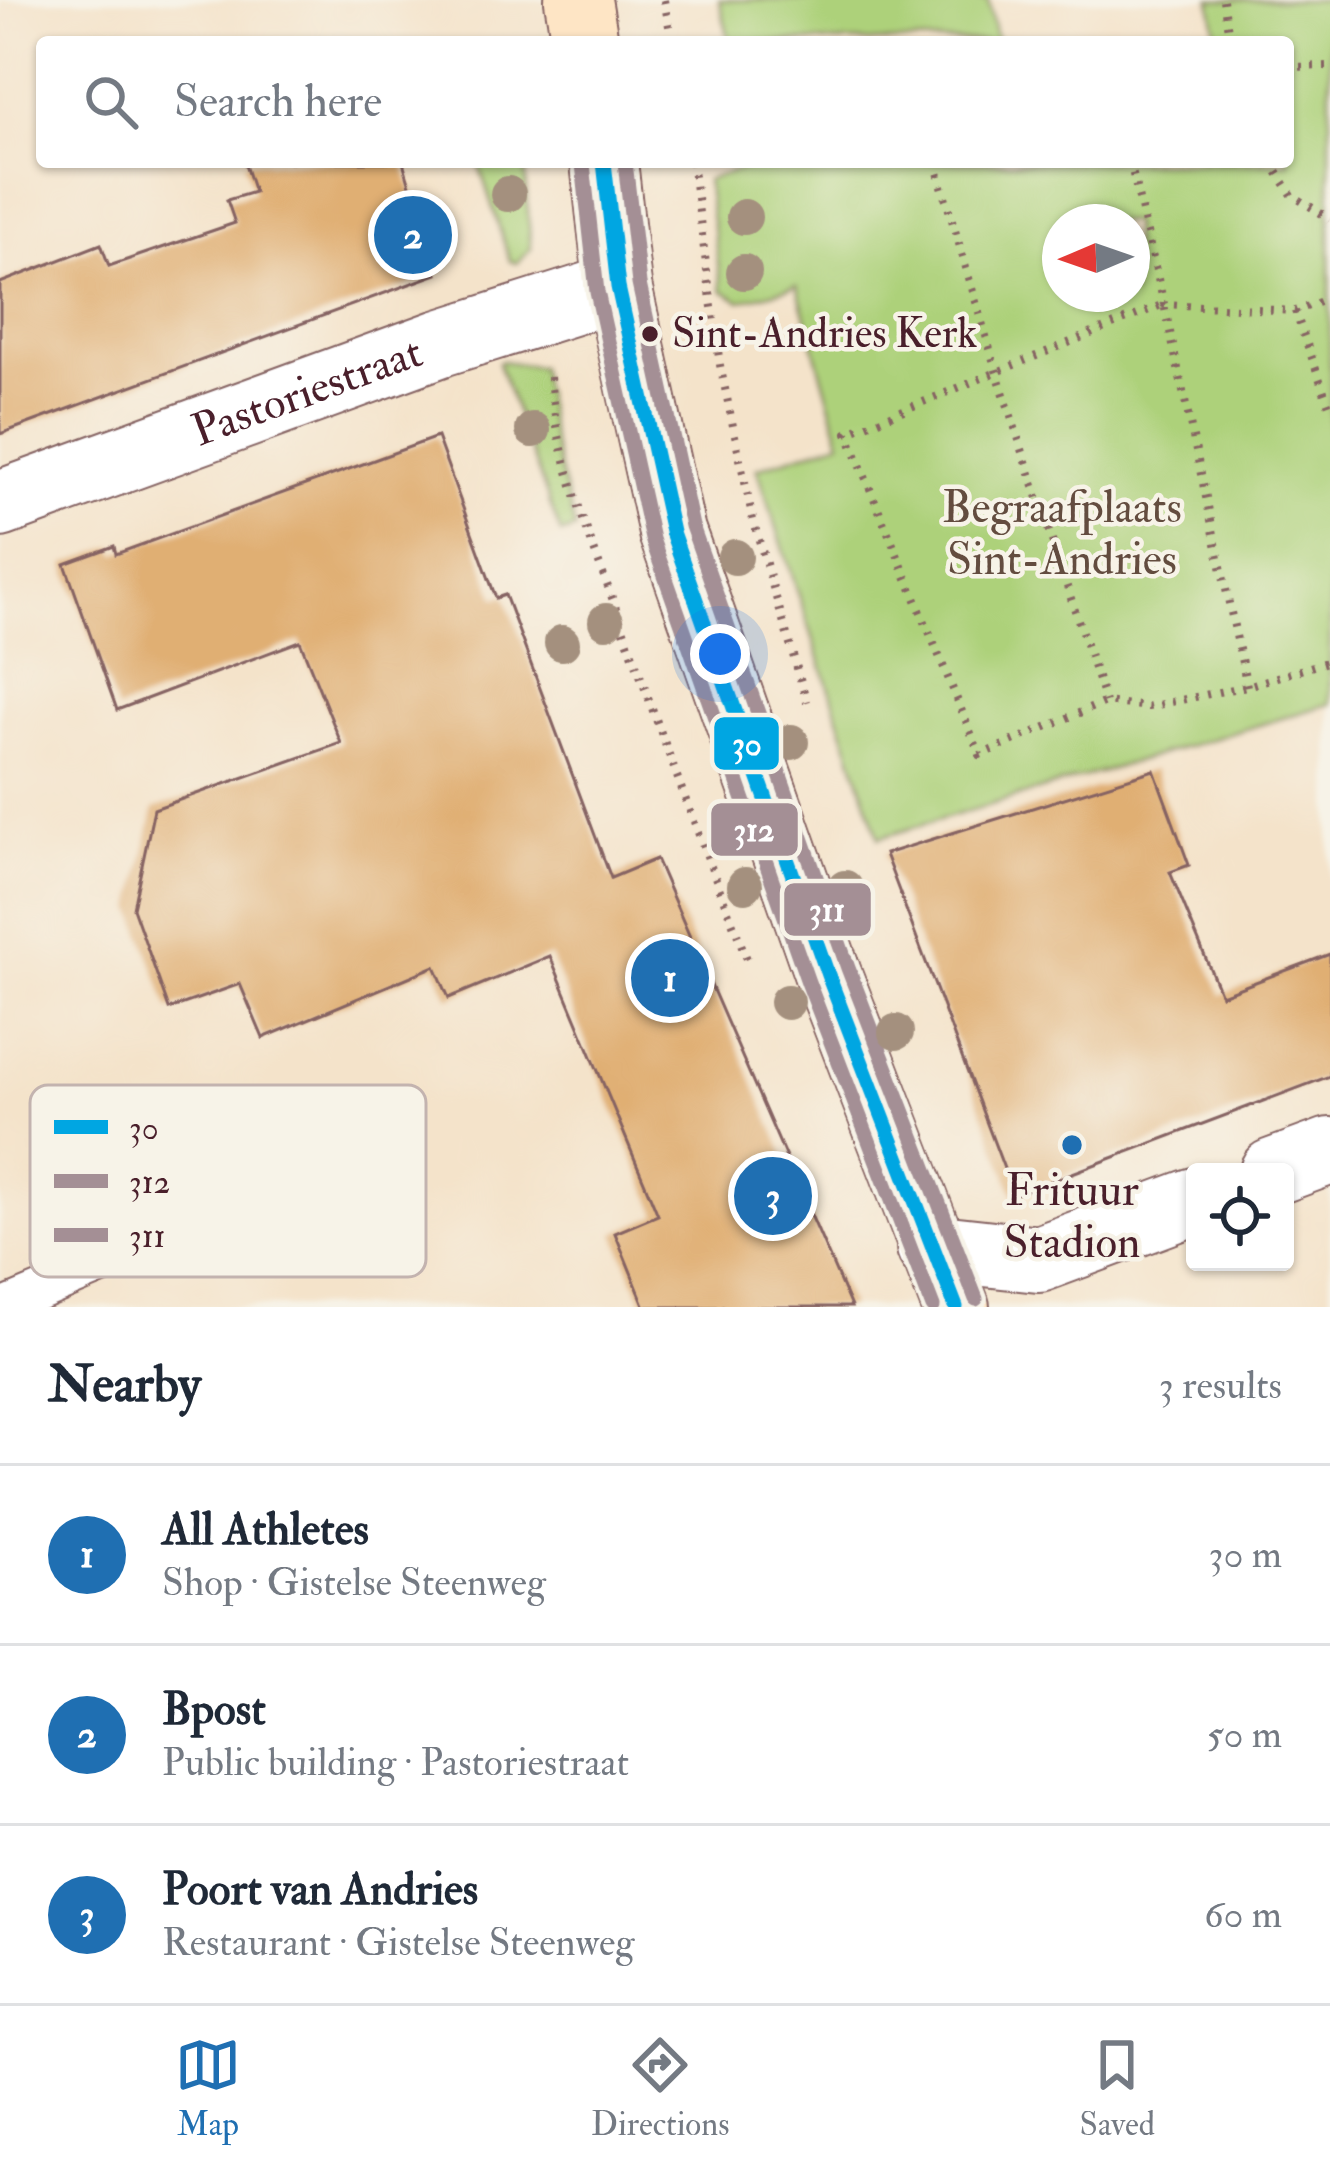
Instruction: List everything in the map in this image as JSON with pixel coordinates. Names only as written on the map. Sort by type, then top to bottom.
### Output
[{"type":"main road","points":[[578,0],[584,36]]},
{"type":"main road","points":[[605,168],[619,287],[672,532],[828,975],[956,1307]]},
{"type":"street","name":"Pastoriestraat","points":[[0,504],[442,344],[619,287]]},
{"type":"street","points":[[1294,1164],[1330,1151]]},
{"type":"street","points":[[930,1247],[1039,1258],[1186,1204]]},
{"type":"lane","points":[[4,1307],[42,1300],[90,1277]]},
{"type":"path","points":[[664,0],[671,36]]},
{"type":"path","points":[[1223,0],[1230,36]]},
{"type":"path","points":[[1294,67],[1330,66]]},
{"type":"path","points":[[693,168],[720,365],[748,498],[813,725]]},
{"type":"path","points":[[937,168],[996,370],[1105,702]]},
{"type":"path","points":[[1131,168],[1247,686]]},
{"type":"path","points":[[1275,168],[1292,195],[1330,219]]},
{"type":"path","points":[[1330,298],[1295,311],[1165,304],[847,433],[980,754],[1105,702],[1148,707],[1247,686],[1330,661]]},
{"type":"path","points":[[544,310],[561,446],[686,803],[754,977]]},
{"type":"path","points":[[1295,311],[1330,408]]},
{"type":"green space","points":[[719,0],[988,0],[996,36],[728,36]]},
{"type":"green space","name":"Begraafplaats Sint-Andries","points":[[1211,0],[1330,0],[1330,704],[879,838],[757,468],[841,441],[797,286],[740,301],[722,290],[706,180],[745,168],[1294,168],[1294,36],[1217,36]]},
{"type":"green space","points":[[480,168],[524,168],[531,249],[517,263],[510,261]]},
{"type":"green space","points":[[498,363],[539,367],[575,529],[561,534]]},
{"type":"building","points":[[246,168],[405,168],[437,274],[0,434],[0,283],[101,244],[109,266],[235,223],[227,200],[254,192]]},
{"type":"building","points":[[437,437],[496,598],[505,595],[611,878],[656,859],[851,1307],[645,1307],[615,1233],[658,1215],[550,956],[449,998],[435,966],[263,1038],[240,984],[169,1009],[133,908],[154,809],[341,743],[300,641],[117,710],[65,564],[114,546],[116,554]]},
{"type":"building","points":[[1154,770],[1189,865],[1170,872],[1221,995],[1330,954],[1330,1076],[1014,1195],[885,854]]},
{"type":"transit line","name":"312","points":[[583,168],[597,292],[652,539],[808,982],[933,1307]]},
{"type":"transit line","name":"30","points":[[605,168],[618,287],[672,532],[828,975],[956,1307]]},
{"type":"transit line","name":"311","points":[[626,168],[639,284],[692,526],[848,968],[976,1299]]},
{"type":"place","name":"Bpost","points":[[413,235]]},
{"type":"place","name":"Sint-Andries Kerk","points":[[650,334]]},
{"type":"place","name":"All Athletes","points":[[670,978]]},
{"type":"place","name":"Frituur Stadion","points":[[1072,1145]]},
{"type":"place","name":"Poort van Andries","points":[[773,1196]]}]
